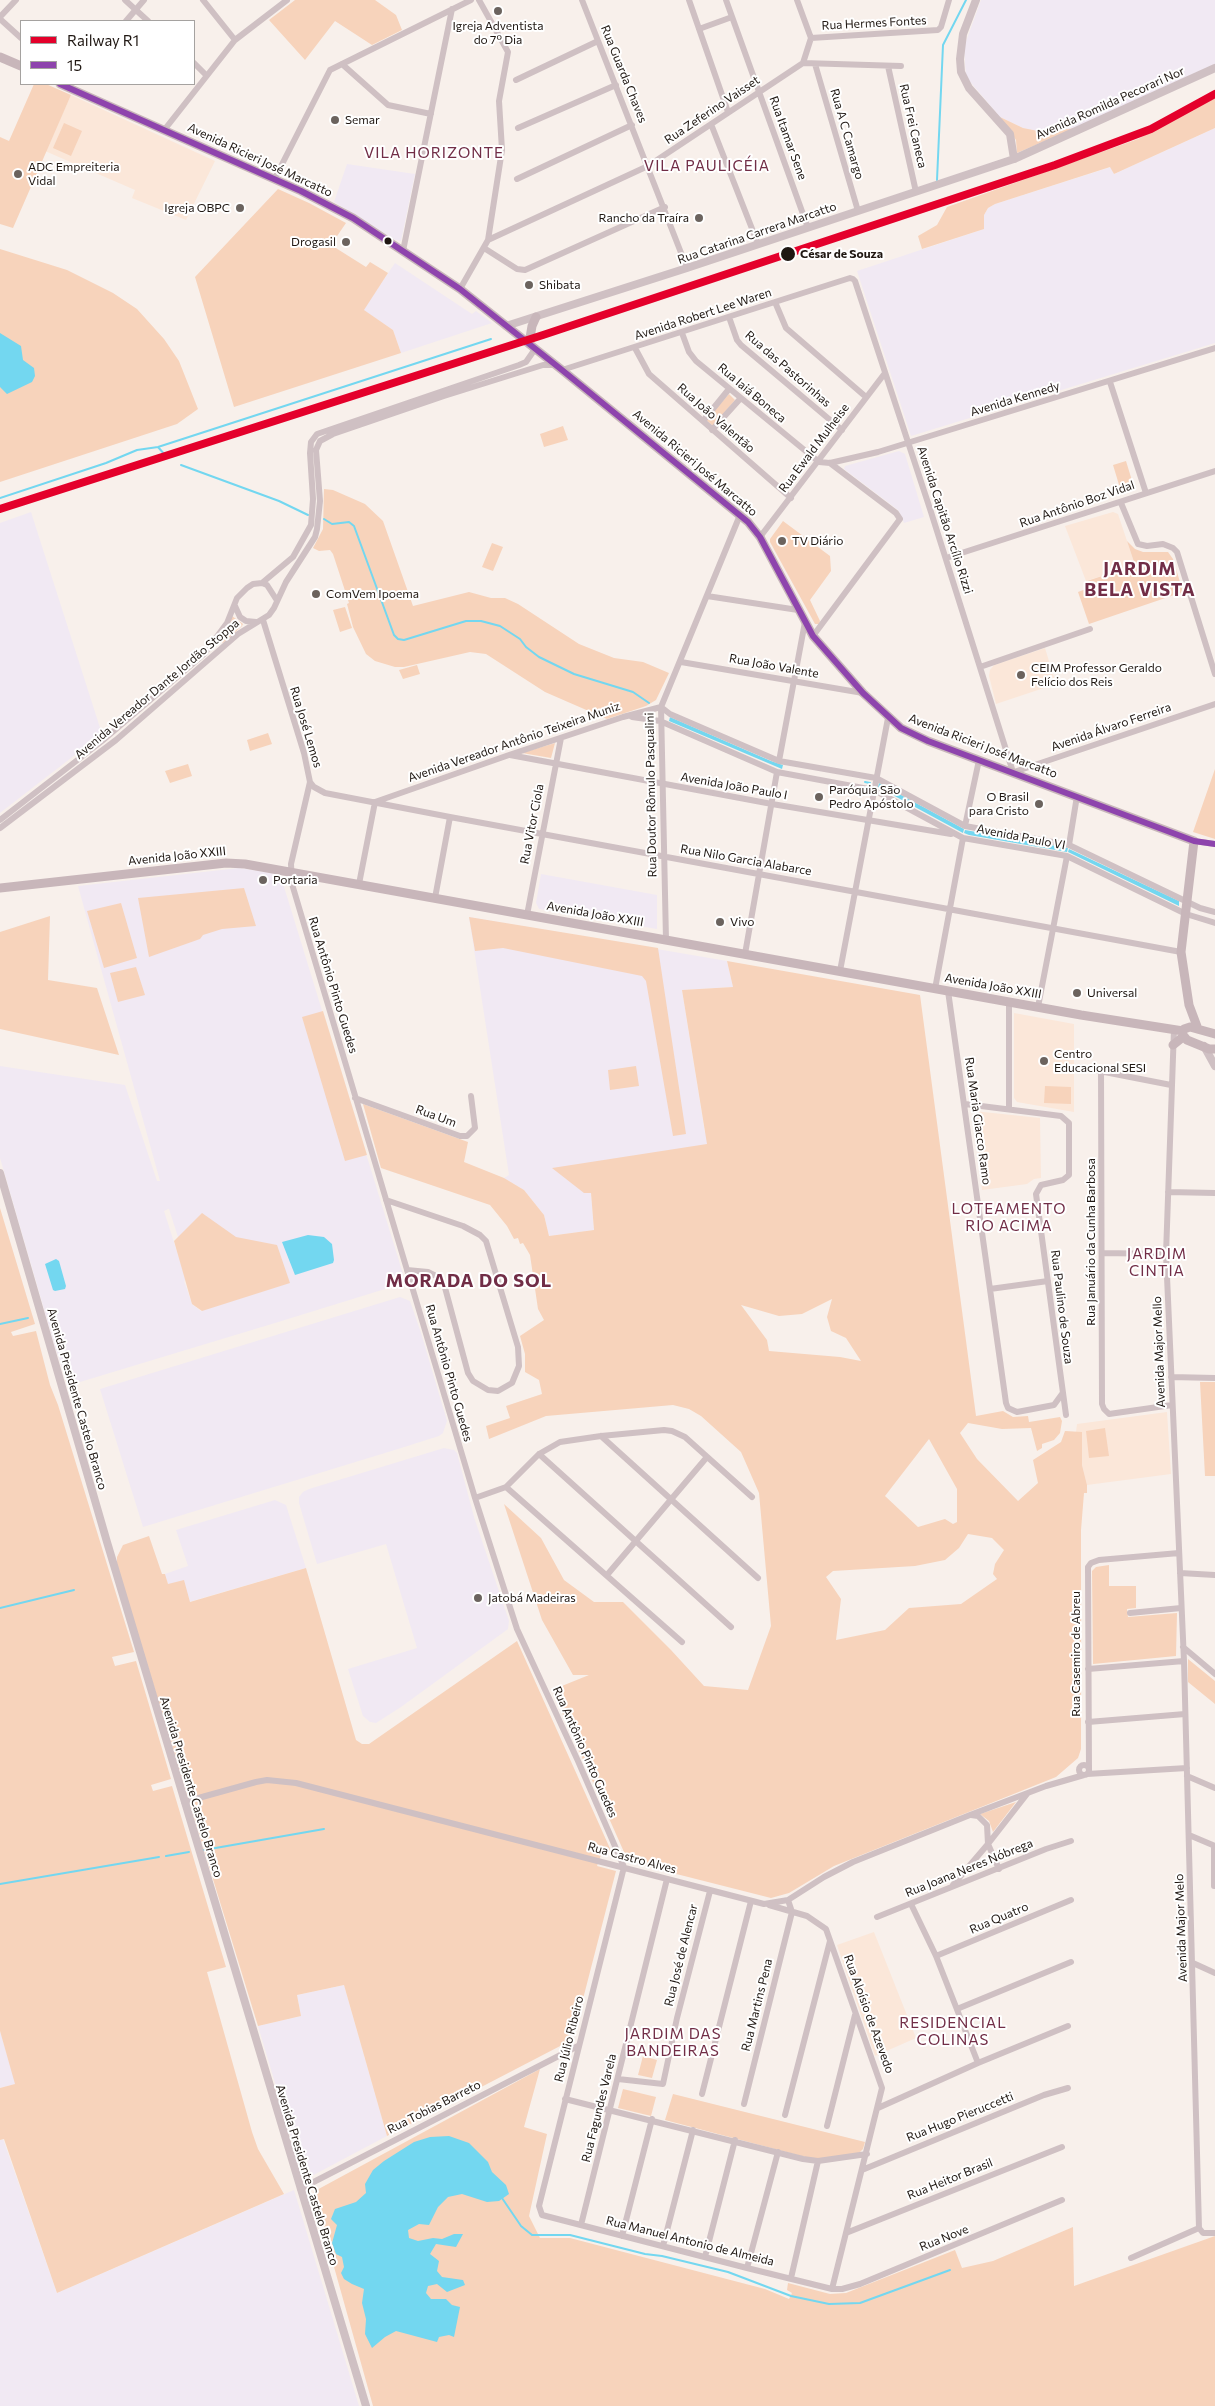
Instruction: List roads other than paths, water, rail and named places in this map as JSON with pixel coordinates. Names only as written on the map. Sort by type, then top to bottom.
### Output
[{"type":"main road","points":[[0,57],[20,66]]},
{"type":"main road","name":"Avenida Ricieri José Marcatto","points":[[66,85],[276,178],[347,215],[460,289],[532,346],[545,353],[559,367],[740,515],[760,537],[813,636],[888,718],[911,734],[1194,841]]},
{"type":"main road","points":[[532,346],[532,326],[536,317]]},
{"type":"main road","points":[[1194,841],[1181,952],[1190,1005],[1198,1029]]},
{"type":"main road","name":"Avenida João XXIII","points":[[0,888],[226,863],[245,864],[1009,1002],[1182,1031],[1198,1029],[1215,1034]]},
{"type":"main road","points":[[1173,1045],[1182,1031],[1190,1005]]},
{"type":"main road","name":"Avenida João XXIII","points":[[1182,1031],[1204,1046],[1215,1049]]},
{"type":"street","points":[[16,0],[0,18],[20,37]]},
{"type":"street","points":[[125,0],[147,20]]},
{"type":"street","points":[[127,20],[144,0]]},
{"type":"street","points":[[203,0],[235,40]]},
{"type":"street","points":[[165,129],[235,40],[287,0]]},
{"type":"street","points":[[276,178],[325,76],[330,70],[471,0]]},
{"type":"street","points":[[460,289],[488,240],[501,159],[499,101],[508,57],[506,48],[479,0]]},
{"type":"street","name":"Rua Guarda Chaves","points":[[582,0],[687,268]]},
{"type":"street","points":[[689,0],[728,112]]},
{"type":"street","name":"Rua Itamar Sene","points":[[726,0],[808,228]]},
{"type":"street","points":[[797,0],[811,38],[803,63],[901,66]]},
{"type":"street","name":"Rua Hermes Fontes","points":[[811,38],[938,30],[941,27],[950,0]]},
{"type":"street","points":[[976,0],[963,34],[960,59],[961,72],[969,88],[1010,134],[1014,159]]},
{"type":"street","points":[[403,251],[452,9]]},
{"type":"street","points":[[699,29],[732,17]]},
{"type":"street","points":[[516,80],[598,41]]},
{"type":"street","name":"Rua Zeferino Vaisset","points":[[488,240],[648,166],[803,63]]},
{"type":"street","points":[[195,64],[206,75]]},
{"type":"street","points":[[342,64],[388,105],[431,114]]},
{"type":"street","name":"Rua A C Camargo","points":[[815,64],[858,211]]},
{"type":"street","name":"Rua Frei Caneca","points":[[888,66],[916,192]]},
{"type":"street","name":"Avenida Romilda Pecorari Nor","points":[[1014,159],[1215,68]]},
{"type":"street","points":[[518,128],[616,85]]},
{"type":"street","points":[[711,124],[758,244]]},
{"type":"street","points":[[517,179],[632,125]]},
{"type":"street","name":"Rua Catarina Carrera Marcatto","points":[[506,326],[1014,159]]},
{"type":"street","points":[[484,248],[517,269],[525,270],[664,207]]},
{"type":"street","name":"Avenida Robert Lee Waren","points":[[315,442],[333,434],[543,365],[559,367],[635,348],[850,278]]},
{"type":"street","name":"Avenida Capitão Arcílio Rizzi","points":[[850,278],[855,281],[886,373],[1014,772]]},
{"type":"street","points":[[775,302],[786,328],[866,397]]},
{"type":"street","name":"Rua das Pastorinhas","points":[[729,317],[737,340],[741,345],[842,430]]},
{"type":"street","name":"Rua Iaiá Boneca","points":[[682,333],[692,357],[740,399],[819,462]]},
{"type":"street","points":[[315,442],[317,434],[526,362],[532,346]]},
{"type":"street","name":"Rua João Valentão","points":[[635,348],[649,374],[791,498]]},
{"type":"street","name":"Avenida Kennedy","points":[[819,462],[830,463],[908,443],[1215,348]]},
{"type":"street","name":"Rua Ewald Mulheise","points":[[760,537],[886,373]]},
{"type":"street","points":[[1110,382],[1146,493]]},
{"type":"street","points":[[703,421],[729,389]]},
{"type":"street","points":[[712,430],[740,399]]},
{"type":"street","name":"Avenida Vereador Dante Jordão Stoppa","points":[[0,820],[102,741],[204,654],[227,623],[237,598],[252,584],[262,583],[293,557],[309,531],[313,499],[310,453],[315,442]]},
{"type":"street","name":"Avenida Vereador Dante Jordão Stoppa","points":[[0,828],[116,740],[238,634],[260,621],[274,608],[276,599],[317,529],[320,501],[315,442]]},
{"type":"street","points":[[813,636],[900,519],[896,513],[830,463]]},
{"type":"street","name":"Rua Antônio Boz Vidal","points":[[946,558],[1121,503],[1215,471]]},
{"type":"street","points":[[1121,503],[1138,544],[1169,546],[1176,552],[1215,674]]},
{"type":"street","name":"Rua Doutor Rômulo Pasqualini","points":[[666,940],[661,707],[740,515]]},
{"type":"street","points":[[262,583],[271,590],[276,599]]},
{"type":"street","points":[[707,596],[798,610]]},
{"type":"street","name":"Avenida Vereador Dante Jordão Stoppa","points":[[237,598],[235,606],[240,617],[246,621],[260,621]]},
{"type":"street","name":"Rua José Lemos","points":[[260,621],[304,753],[310,782],[290,872]]},
{"type":"street","points":[[779,761],[805,622]]},
{"type":"street","points":[[980,667],[1090,629]]},
{"type":"street","name":"Rua João Valente","points":[[680,662],[863,692]]},
{"type":"street","name":"Avenida Álvaro Ferreira","points":[[1014,772],[1215,704]]},
{"type":"street","name":"Avenida Vereador Antônio Teixeira Muniz","points":[[376,802],[623,717],[661,707]]},
{"type":"street","name":"Avenida Paulo VI","points":[[661,707],[670,714],[779,761],[876,778],[966,826],[1069,844],[1200,908],[1215,912]]},
{"type":"street","name":"Avenida Paulo VI","points":[[623,717],[660,721],[777,772],[874,790],[963,838],[1067,856],[1186,914],[1215,923]]},
{"type":"street","points":[[840,972],[867,820],[888,718]]},
{"type":"street","name":"Rua Vitor Ciola","points":[[527,915],[561,738]]},
{"type":"street","name":"Avenida João Paulo I","points":[[509,755],[772,804],[955,835]]},
{"type":"street","points":[[966,826],[979,760]]},
{"type":"street","points":[[745,954],[777,772]]},
{"type":"street","name":"Rua Nilo Garcia Alabarce","points":[[310,782],[314,787],[325,793],[450,818],[1053,927],[1181,952]]},
{"type":"street","points":[[1069,844],[1078,796]]},
{"type":"street","points":[[359,884],[376,802]]},
{"type":"street","points":[[435,898],[450,818]]},
{"type":"street","points":[[935,989],[963,838]]},
{"type":"street","name":"Avenida Ricieri José Marcatto","points":[[1194,841],[1215,844]]},
{"type":"street","points":[[1038,1007],[1067,856]]},
{"type":"street","name":"Rua Antônio Pinto Guedes","points":[[290,872],[474,1498],[517,1629],[578,1761],[624,1867]]},
{"type":"street","name":"Rua Maria Giacco Ramo","points":[[948,991],[1006,1403],[1008,1408],[1017,1412],[1054,1405]]},
{"type":"street","points":[[965,1104],[1009,1109],[1009,1002]]},
{"type":"street","name":"Avenida Major Mello","points":[[1173,1045],[1166,1254],[1179,1553]]},
{"type":"street","points":[[1204,1046],[1215,1066]]},
{"type":"street","points":[[1079,1067],[1171,1085]]},
{"type":"street","name":"Rua Januário da Cunha Barbosa","points":[[1101,1071],[1102,1404],[1109,1414],[1172,1405]]},
{"type":"street","name":"Rua Um","points":[[355,1098],[460,1136],[467,1136],[475,1128],[471,1096]]},
{"type":"street","name":"Rua Paulino de Souza","points":[[1009,1109],[1062,1116],[1069,1122],[1069,1175],[1063,1180],[1041,1184],[1036,1194],[1066,1415],[1054,1405]]},
{"type":"street","name":"Avenida Presidente Castelo Branco","points":[[0,1173],[184,1802],[366,2406]]},
{"type":"street","points":[[1168,1192],[1215,1194]]},
{"type":"street","points":[[386,1200],[468,1228],[486,1241],[518,1352],[516,1375],[506,1389],[498,1391],[488,1390],[473,1381],[468,1373],[444,1284],[438,1277],[428,1272],[407,1270]]},
{"type":"street","points":[[1102,1253],[1166,1254]]},
{"type":"street","points":[[990,1289],[1048,1281]]},
{"type":"street","points":[[1171,1378],[1215,1378]]},
{"type":"street","points":[[1054,1405],[1062,1394]]},
{"type":"street","points":[[474,1498],[506,1488],[539,1454],[560,1442],[601,1436],[672,1431],[685,1437],[752,1497]]},
{"type":"street","points":[[601,1436],[758,1578]]},
{"type":"street","points":[[539,1454],[731,1627]]},
{"type":"street","points":[[607,1575],[707,1457]]},
{"type":"street","points":[[506,1488],[682,1642]]},
{"type":"street","name":"Rua Casemiro de Abreu","points":[[1086,1773],[1089,1749],[1088,1567],[1094,1561],[1179,1553]]},
{"type":"street","name":"Avenida Major Melo","points":[[1179,1553],[1193,1963],[1199,2228]]},
{"type":"street","points":[[1180,1573],[1215,1575]]},
{"type":"street","points":[[1130,1613],[1181,1608]]},
{"type":"street","points":[[1183,1647],[1215,1674]]},
{"type":"street","points":[[1088,1669],[1184,1660]]},
{"type":"street","points":[[1088,1722],[1185,1714]]},
{"type":"street","points":[[1086,1773],[1085,1766],[1080,1767],[1089,1749]]},
{"type":"street","name":"Rua Castro Alves","points":[[1059,1782],[1080,1767]]},
{"type":"street","name":"Rua Castro Alves","points":[[184,1802],[267,1780],[296,1783],[764,1904],[788,1900],[824,1877],[854,1862],[970,1815],[1086,1773],[1187,1768]]},
{"type":"street","points":[[1187,1776],[1215,1788]]},
{"type":"street","points":[[952,1886],[1028,1793]]},
{"type":"street","points":[[970,1815],[978,1816],[987,1825],[988,1844],[999,1869]]},
{"type":"street","points":[[1189,1835],[1214,1846],[1214,1886]]},
{"type":"street","name":"Rua Joana Neres Nóbrega","points":[[877,1917],[1046,1849],[1071,1841]]},
{"type":"street","name":"Rua Júlio Ribeiro","points":[[542,2215],[539,2206],[624,1867]]},
{"type":"street","name":"Rua Fagundes Varela","points":[[581,2225],[667,1879]]},
{"type":"street","name":"Rua José de Alencar","points":[[618,2079],[662,2084],[710,1891]]},
{"type":"street","points":[[788,1900],[792,1912]]},
{"type":"street","name":"Rua Quatro","points":[[936,1956],[1071,1900]]},
{"type":"street","points":[[702,2094],[751,1901]]},
{"type":"street","name":"Rua Aloísio de Azevedo","points":[[764,1904],[807,1916],[821,1924],[831,1940],[881,2081],[882,2094],[832,2289]]},
{"type":"street","points":[[911,1904],[936,1956],[978,2063]]},
{"type":"street","name":"Rua Martins Pena","points":[[744,2104],[792,1912]]},
{"type":"street","points":[[785,2115],[831,1940]]},
{"type":"street","points":[[957,2009],[1071,1962]]},
{"type":"street","points":[[1193,1963],[1215,1973]]},
{"type":"street","points":[[827,2126],[856,2014]]},
{"type":"street","points":[[878,2108],[978,2063],[1068,2026]]},
{"type":"street","name":"Rua Tobias Barreto","points":[[300,2189],[578,2046]]},
{"type":"street","name":"Rua Hugo Pieruccetti","points":[[862,2170],[1044,2095],[1068,2088]]},
{"type":"street","points":[[565,2099],[818,2161],[867,2154]]},
{"type":"street","points":[[622,2236],[652,2119]]},
{"type":"street","points":[[663,2246],[693,2130]]},
{"type":"street","points":[[705,2257],[735,2140]]},
{"type":"street","name":"Rua Heitor Brasil","points":[[846,2232],[1062,2147]]},
{"type":"street","points":[[747,2268],[778,2152]]},
{"type":"street","points":[[790,2278],[818,2161]]},
{"type":"street","name":"Rua Nove","points":[[832,2289],[860,2284],[1062,2200]]},
{"type":"street","name":"Rua Manuel Antonio de Almeida","points":[[542,2215],[832,2289]]},
{"type":"street","points":[[1131,2258],[1199,2228],[1203,2233],[1215,2233]]},
{"type":"water","points":[[0,333],[21,346],[23,360],[34,368],[35,376],[32,382],[7,394],[0,387]]},
{"type":"water","points":[[670,717],[783,765],[782,769],[669,721]]},
{"type":"water","points":[[879,783],[964,829],[963,833],[878,787]]},
{"type":"water","points":[[965,830],[1068,848],[1067,852],[969,835],[964,833]]},
{"type":"water","points":[[1069,849],[1179,901],[1179,906],[1068,852]]},
{"type":"water","points":[[308,1235],[324,1237],[332,1244],[334,1260],[333,1263],[295,1275],[282,1242]]},
{"type":"water","points":[[56,1259],[59,1261],[66,1286],[65,1289],[55,1291],[53,1290],[45,1264]]},
{"type":"water","points":[[449,2136],[469,2143],[488,2162],[492,2172],[506,2185],[509,2194],[499,2201],[487,2202],[462,2194],[448,2197],[438,2207],[429,2225],[419,2224],[408,2230],[409,2238],[418,2241],[433,2238],[442,2239],[454,2234],[463,2234],[456,2247],[436,2244],[430,2254],[439,2261],[437,2271],[442,2277],[463,2280],[465,2285],[447,2292],[437,2284],[428,2286],[426,2293],[431,2299],[446,2299],[452,2305],[460,2307],[454,2337],[449,2335],[439,2337],[437,2342],[396,2331],[372,2348],[365,2334],[366,2319],[362,2303],[364,2289],[344,2279],[341,2273],[344,2267],[342,2257],[336,2254],[332,2243],[337,2225],[331,2219],[335,2209],[356,2202],[366,2193],[365,2184],[373,2170],[384,2161],[414,2142],[430,2137]]},
{"type":"waterway","points":[[937,180],[943,45],[966,0]]},
{"type":"waterway","points":[[0,498],[106,463],[137,450],[158,447],[491,339]]},
{"type":"waterway","points":[[158,447],[165,455]]},
{"type":"waterway","points":[[181,465],[279,501],[308,515]]},
{"type":"waterway","points":[[324,519],[332,524],[349,522],[354,526],[394,635],[398,639],[404,640],[466,621],[481,621],[500,626],[520,639],[526,647],[539,657],[574,674],[633,692],[649,703]]},
{"type":"waterway","points":[[865,782],[870,783]]},
{"type":"waterway","points":[[0,1324],[28,1318]]},
{"type":"waterway","points":[[0,1608],[74,1590]]},
{"type":"waterway","points":[[204,1850],[324,1829]]},
{"type":"waterway","points":[[166,1856],[189,1852]]},
{"type":"waterway","points":[[0,1884],[159,1857]]},
{"type":"waterway","points":[[502,2198],[521,2226],[532,2235],[570,2235],[645,2254],[662,2256],[728,2272],[791,2296],[829,2304],[860,2303],[950,2270]]},
{"type":"rail line","name":"R1","points":[[0,509],[543,335],[1055,165],[1151,129],[1215,94]]},
{"type":"place","name":"Igreja Adventista do 7º Dia","points":[[498,11]]},
{"type":"place","name":"Semar","points":[[335,120]]},
{"type":"place","name":"ADC Empreiteria Vidal","points":[[18,174]]},
{"type":"place","name":"Igreja OBPC","points":[[240,208]]},
{"type":"place","name":"Rancho da Traíra","points":[[699,218]]},
{"type":"place","name":"Drogasil","points":[[346,242]]},
{"type":"place","name":"César de Souza","points":[[788,254]]},
{"type":"place","name":"Shibata","points":[[529,285]]},
{"type":"place","name":"TV Diário","points":[[782,541]]},
{"type":"place","name":"ComVem Ipoema","points":[[316,594]]},
{"type":"place","name":"CEIM Professor Geraldo Felício dos Reis","points":[[1021,675]]},
{"type":"place","name":"Paróquia São Pedro Apóstolo","points":[[819,797]]},
{"type":"place","name":"O Brasil para Cristo","points":[[1039,804]]},
{"type":"place","name":"Portaria","points":[[263,880]]},
{"type":"place","name":"Vivo","points":[[720,922]]},
{"type":"place","name":"Universal","points":[[1077,993]]},
{"type":"place","name":"Centro Educacional SESI","points":[[1044,1061]]},
{"type":"place","name":"Jatobá Madeiras","points":[[478,1598]]},
{"type":"district","name":"VILA HORIZONTE","points":[[434,153]]},
{"type":"district","name":"VILA PAULICÉIA","points":[[707,166]]},
{"type":"district","name":"JARDIM BELA VISTA","points":[[1140,579]]},
{"type":"district","name":"LOTEAMENTO RIO ACIMA","points":[[1009,1218]]},
{"type":"district","name":"JARDIM CINTIA","points":[[1157,1262]]},
{"type":"district","name":"MORADA DO SOL","points":[[469,1281]]},
{"type":"district","name":"RESIDENCIAL COLINAS","points":[[953,2032]]},
{"type":"district","name":"JARDIM DAS BANDEIRAS","points":[[673,2042]]}]
